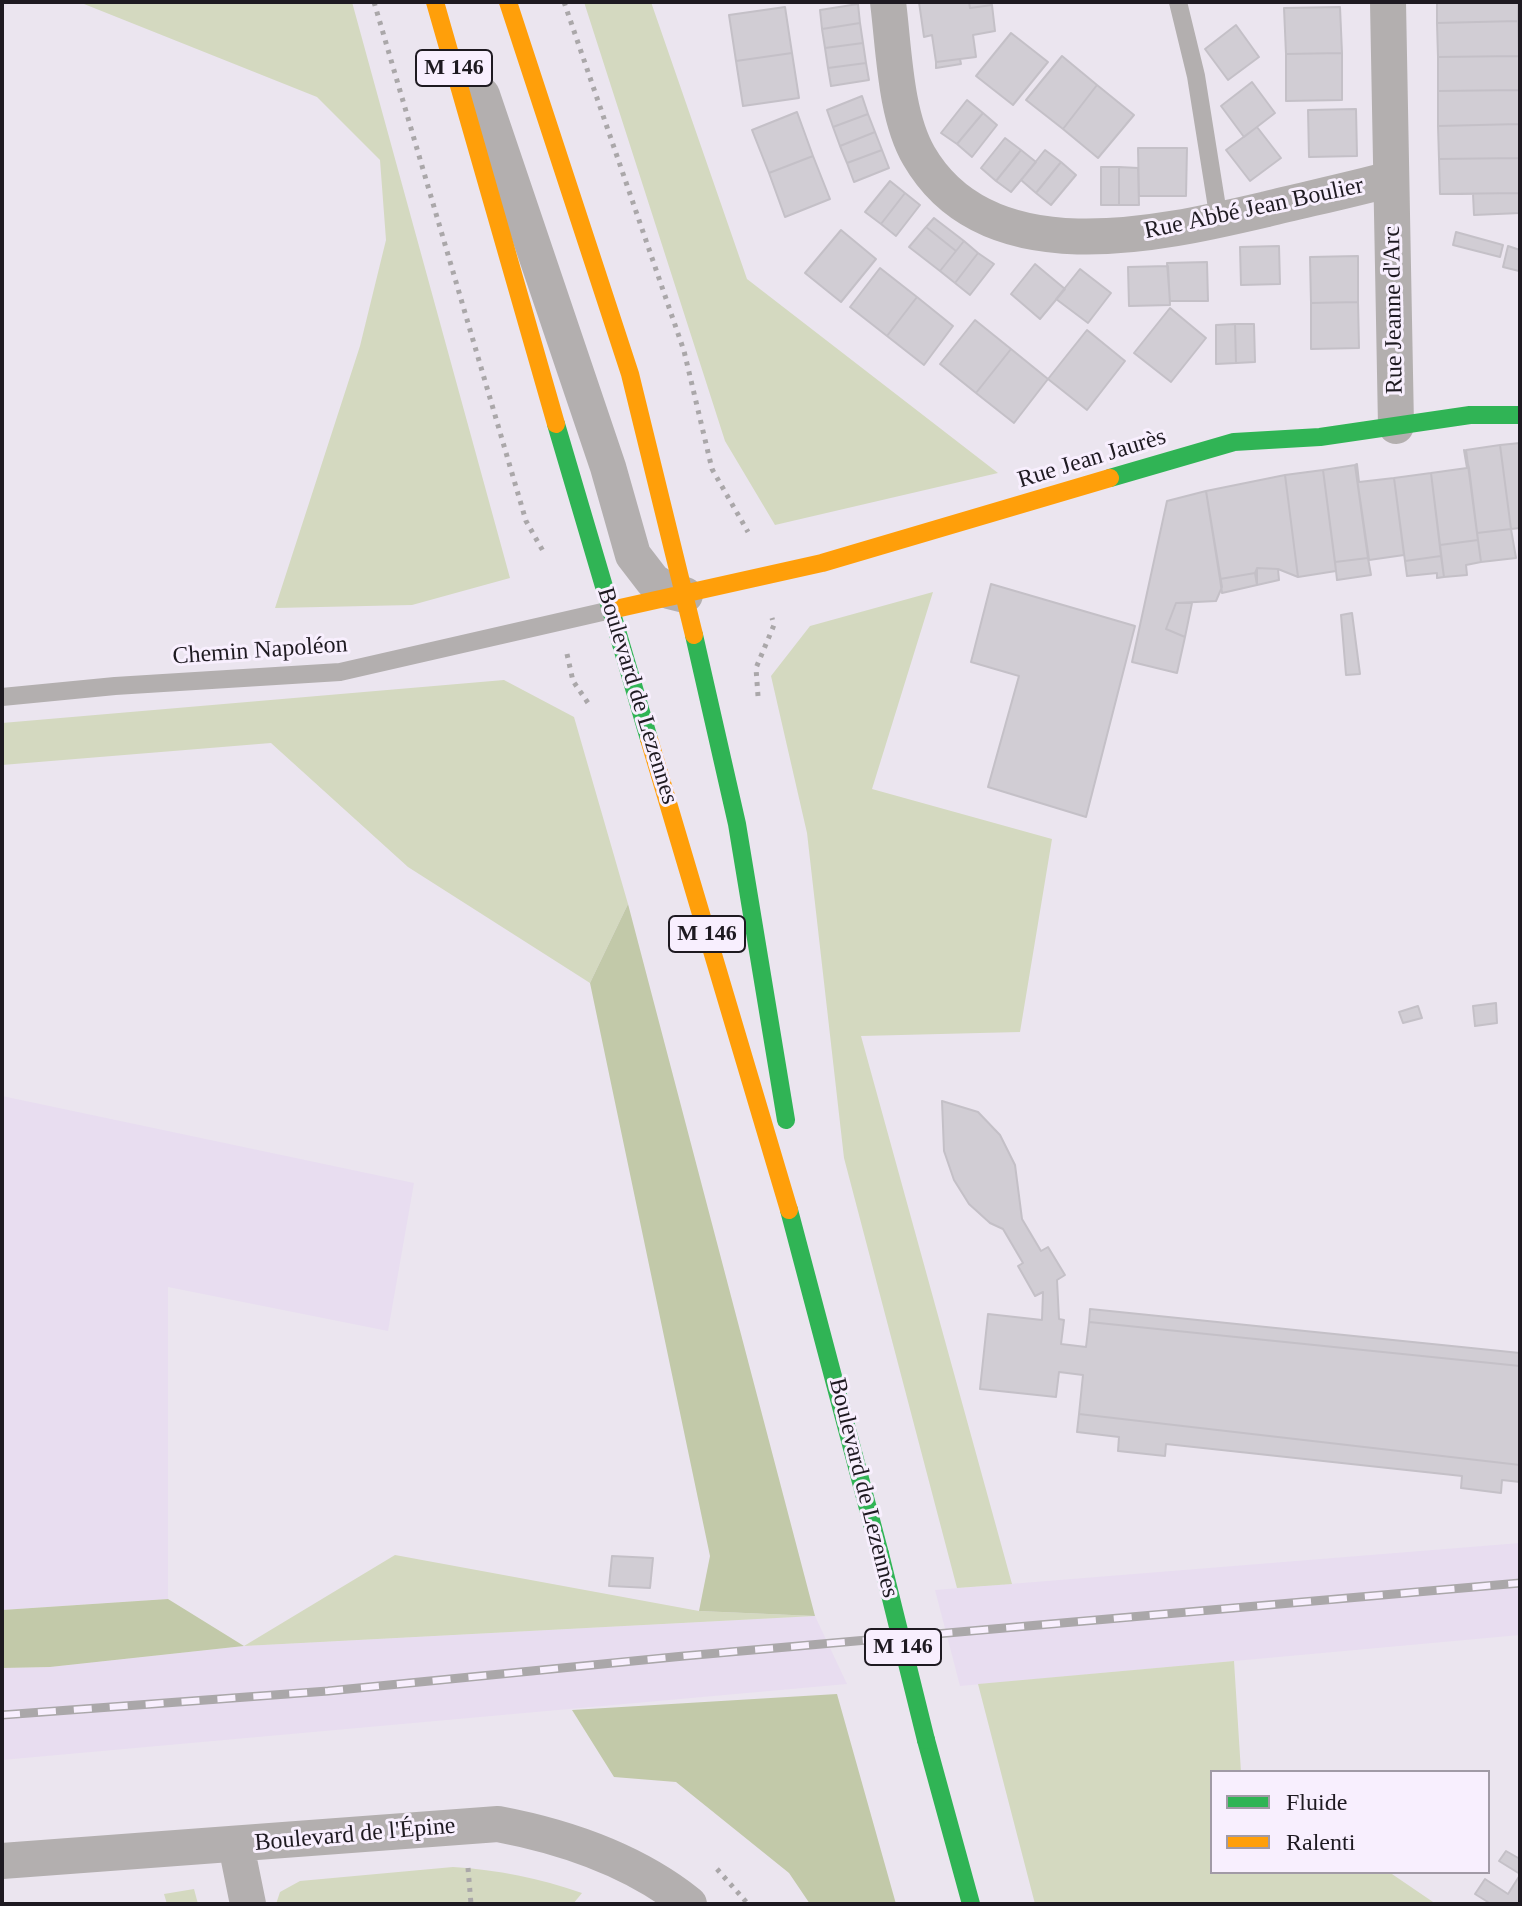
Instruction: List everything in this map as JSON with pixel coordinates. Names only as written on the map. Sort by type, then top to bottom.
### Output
[{"type":"main road","name":"Boulevard de Lezennes","points":[[435,2],[803,1257],[971,1904]]},
{"type":"main road","name":"Boulevard de Lezennes","points":[[508,2],[630,374],[685,595],[737,824],[789,1145],[803,1257]]},
{"type":"main road","name":"Rue Jean Jaurès","points":[[611,610],[822,563],[1219,446],[1261,438],[1317,437],[1479,413],[1520,415]]},
{"type":"street","name":"Boulevard de Lezennes","points":[[452,2],[608,467],[633,555],[660,587],[685,595]]},
{"type":"street","name":"Rue Abbé Jean Boulier","points":[[888,2],[902,106],[918,155],[933,177],[954,197],[980,214],[1012,227],[1048,235],[1132,235],[1219,220],[1391,179]]},
{"type":"street","name":"Rue Jeanne d'Arc","points":[[1388,2],[1396,426]]},
{"type":"street","name":"Boulevard de l'Épine","points":[[2,1861],[498,1824],[543,1832],[607,1856],[644,1874],[689,1904]]},
{"type":"street","points":[[236,1845],[248,1904]]},
{"type":"lane","points":[[1178,2],[1196,76],[1219,220]]},
{"type":"lane","name":"Chemin Napoléon","points":[[2,697],[115,686],[340,672],[611,610]]},
{"type":"path","points":[[374,2],[526,521],[549,561]]},
{"type":"path","points":[[564,2],[684,351],[712,469],[755,544]]},
{"type":"path","points":[[756,672],[774,625]]},
{"type":"path","name":"Boulevard de Lezennes","points":[[571,669],[573,681],[594,709]]},
{"type":"shaded area","points":[[2,1096],[414,1183],[388,1331],[168,1287],[168,1599],[2,1610]]},
{"type":"shaded area","points":[[1520,1543],[1520,1635],[960,1686],[935,1590]]},
{"type":"shaded area","points":[[815,1616],[847,1684],[2,1760],[2,1668],[50,1667],[244,1646]]},
{"type":"green space","points":[[79,2],[352,2],[510,578],[412,605],[275,608],[360,346],[386,240],[380,160],[317,97]]},
{"type":"green space","points":[[584,2],[651,2],[747,279],[998,473],[775,525],[725,441]]},
{"type":"green space","points":[[933,592],[872,789],[1052,839],[1020,1032],[861,1036],[1012,1584],[957,1588],[844,1158],[807,833],[771,676],[810,626]]},
{"type":"green space","points":[[504,680],[574,717],[628,904],[590,983],[408,867],[271,743],[2,765],[2,723]]},
{"type":"green space","points":[[628,904],[815,1616],[699,1611],[710,1556],[590,983]]},
{"type":"green space","points":[[395,1555],[699,1611],[815,1616],[244,1646]]},
{"type":"green space","points":[[168,1599],[244,1646],[50,1667],[2,1668],[2,1610]]},
{"type":"green space","points":[[1234,1661],[1241,1770],[1210,1770],[1210,1874],[1392,1874],[1436,1904],[1035,1904],[978,1684]]},
{"type":"green space","points":[[837,1694],[896,1904],[810,1904],[789,1873],[676,1782],[614,1777],[572,1710]]},
{"type":"green space","points":[[453,1867],[518,1876],[582,1893],[573,1904],[276,1904],[280,1892],[300,1881]]},
{"type":"green space","points":[[194,1889],[198,1904],[167,1904],[164,1894]]},
{"type":"building","points":[[919,2],[969,2],[970,8],[992,5],[995,31],[973,35],[976,57],[936,62],[932,35],[924,37]]},
{"type":"building","points":[[969,2],[991,2],[992,5],[970,8]]},
{"type":"building","points":[[1437,2],[1518,2],[1518,21],[1437,23]]},
{"type":"building","points":[[858,4],[860,23],[822,29],[820,10]]},
{"type":"building","points":[[785,7],[792,53],[736,61],[729,15]]},
{"type":"building","points":[[1340,7],[1342,53],[1286,54],[1284,8]]},
{"type":"building","points":[[1518,21],[1519,56],[1438,57],[1437,23]]},
{"type":"building","points":[[860,23],[863,43],[825,48],[822,29]]},
{"type":"building","points":[[1236,25],[1259,57],[1228,80],[1205,49]]},
{"type":"building","points":[[1011,33],[1048,62],[1013,105],[976,76]]},
{"type":"building","points":[[863,43],[866,63],[828,68],[825,48]]},
{"type":"building","points":[[792,53],[799,98],[743,106],[736,61]]},
{"type":"building","points":[[1342,53],[1342,100],[1286,101],[1286,54]]},
{"type":"building","points":[[1062,56],[1097,85],[1063,129],[1026,100]]},
{"type":"building","points":[[1519,56],[1520,90],[1438,91],[1438,57]]},
{"type":"building","points":[[960,59],[961,64],[936,68],[936,62]]},
{"type":"building","points":[[866,63],[869,80],[831,86],[828,68]]},
{"type":"building","points":[[1252,82],[1275,113],[1244,137],[1221,106]]},
{"type":"building","points":[[1097,85],[1134,115],[1098,158],[1063,129]]},
{"type":"building","points":[[1520,90],[1520,124],[1438,126],[1438,91]]},
{"type":"building","points":[[862,96],[868,114],[833,127],[827,110]]},
{"type":"building","points":[[967,100],[983,113],[957,144],[941,133]]},
{"type":"building","points":[[1356,109],[1357,156],[1309,157],[1308,110]]},
{"type":"building","points":[[797,112],[813,156],[769,173],[752,130]]},
{"type":"building","points":[[983,113],[997,125],[972,157],[957,144]]},
{"type":"building","points":[[868,114],[875,132],[840,146],[833,127]]},
{"type":"building","points":[[1520,124],[1520,158],[1439,159],[1438,126]]},
{"type":"building","points":[[1257,127],[1281,158],[1250,181],[1226,150]]},
{"type":"building","points":[[875,132],[882,150],[847,163],[840,146]]},
{"type":"building","points":[[1005,138],[1021,150],[996,181],[981,168]]},
{"type":"building","points":[[1138,148],[1187,148],[1186,196],[1139,196]]},
{"type":"building","points":[[882,150],[889,168],[854,182],[847,163]]},
{"type":"building","points":[[1021,150],[1036,162],[1011,192],[996,181]]},
{"type":"building","points":[[1045,150],[1061,162],[1036,193],[1021,180]]},
{"type":"building","points":[[813,156],[830,199],[785,217],[769,173]]},
{"type":"building","points":[[1520,158],[1520,193],[1440,194],[1439,159]]},
{"type":"building","points":[[1061,162],[1076,175],[1051,205],[1036,193]]},
{"type":"building","points":[[1101,167],[1119,167],[1119,205],[1101,205]]},
{"type":"building","points":[[1119,167],[1138,168],[1139,205],[1119,205]]},
{"type":"building","points":[[890,181],[905,193],[881,224],[865,212]]},
{"type":"building","points":[[905,193],[920,205],[896,236],[881,224]]},
{"type":"building","points":[[1520,193],[1520,213],[1474,215],[1473,194],[1440,194]]},
{"type":"building","points":[[934,218],[964,241],[956,251],[926,227]]},
{"type":"building","points":[[926,227],[956,251],[940,271],[909,247]]},
{"type":"building","points":[[841,230],[876,259],[841,302],[805,273]]},
{"type":"building","points":[[1456,232],[1503,245],[1500,257],[1453,245]]},
{"type":"building","points":[[964,241],[978,253],[955,283],[940,271]]},
{"type":"building","points":[[1279,246],[1280,284],[1241,285],[1240,247]]},
{"type":"building","points":[[1508,246],[1520,250],[1519,271],[1503,267]]},
{"type":"building","points":[[978,253],[994,264],[970,295],[955,283]]},
{"type":"building","points":[[1358,256],[1358,302],[1311,303],[1310,257]]},
{"type":"building","points":[[1207,262],[1208,301],[1170,301],[1167,263]]},
{"type":"building","points":[[1035,264],[1065,289],[1040,319],[1011,294]]},
{"type":"building","points":[[1168,266],[1170,305],[1129,306],[1128,267]]},
{"type":"building","points":[[880,268],[917,297],[887,336],[850,307]]},
{"type":"building","points":[[1080,269],[1111,293],[1088,323],[1056,299]]},
{"type":"building","points":[[917,297],[953,326],[924,365],[887,336]]},
{"type":"building","points":[[1358,302],[1359,348],[1311,349],[1311,303]]},
{"type":"building","points":[[1170,308],[1206,338],[1171,382],[1134,353]]},
{"type":"building","points":[[975,320],[1011,349],[976,393],[940,364]]},
{"type":"building","points":[[1235,324],[1254,324],[1255,362],[1236,363]]},
{"type":"building","points":[[1235,324],[1236,363],[1216,364],[1216,325]]},
{"type":"building","points":[[1087,330],[1125,361],[1087,410],[1048,379]]},
{"type":"building","points":[[1011,349],[1048,379],[1014,423],[976,393]]},
{"type":"building","points":[[1520,443],[1520,528],[1511,529],[1500,445]]},
{"type":"building","points":[[1500,445],[1511,529],[1477,533],[1466,450]]},
{"type":"building","points":[[1464,450],[1469,468],[1478,540],[1440,545],[1431,473],[1467,468]]},
{"type":"building","points":[[1355,465],[1359,482],[1394,478],[1404,555],[1369,560]]},
{"type":"building","points":[[1355,465],[1368,558],[1335,562],[1323,470]]},
{"type":"building","points":[[1323,470],[1336,571],[1298,577],[1285,475]]},
{"type":"building","points":[[1431,473],[1441,556],[1405,561],[1394,478]]},
{"type":"building","points":[[1285,475],[1298,577],[1278,569],[1257,568],[1255,573],[1220,579],[1206,491]]},
{"type":"building","points":[[1206,491],[1222,587],[1216,601],[1176,603],[1166,629],[1185,637],[1177,673],[1132,662],[1167,501]]},
{"type":"building","points":[[1511,529],[1516,558],[1481,562],[1477,533]]},
{"type":"building","points":[[1478,540],[1481,562],[1466,565],[1467,575],[1444,577],[1440,545]]},
{"type":"building","points":[[1441,556],[1444,577],[1437,578],[1437,573],[1407,576],[1405,561]]},
{"type":"building","points":[[1368,558],[1371,575],[1337,580],[1335,562]]},
{"type":"building","points":[[1257,568],[1278,569],[1279,580],[1257,585]]},
{"type":"building","points":[[1255,573],[1257,585],[1222,593],[1220,579]]},
{"type":"building","points":[[991,584],[1135,626],[1086,817],[988,787],[1019,676],[971,662]]},
{"type":"building","points":[[1176,603],[1192,603],[1185,637],[1166,629]]},
{"type":"building","points":[[1352,613],[1360,674],[1346,675],[1341,615]]},
{"type":"building","points":[[1496,1003],[1497,1023],[1475,1026],[1473,1006]]},
{"type":"building","points":[[1418,1006],[1422,1018],[1403,1023],[1399,1012]]},
{"type":"building","points":[[942,1101],[978,1112],[1000,1135],[1015,1165],[1022,1219],[1041,1251],[1048,1247],[1065,1275],[1057,1280],[1059,1319],[1064,1320],[1061,1344],[1086,1347],[1089,1322],[1520,1366],[1520,1465],[1079,1414],[1083,1375],[1059,1372],[1056,1397],[980,1389],[988,1314],[1042,1320],[1043,1292],[1035,1296],[1018,1266],[1023,1263],[1003,1229],[990,1223],[969,1204],[954,1180],[944,1151]]},
{"type":"building","points":[[1090,1309],[1520,1353],[1520,1366],[1089,1322]]},
{"type":"building","points":[[1079,1414],[1520,1465],[1520,1482],[1502,1480],[1501,1493],[1461,1488],[1462,1476],[1166,1444],[1165,1456],[1118,1451],[1119,1437],[1077,1432]]},
{"type":"building","points":[[612,1556],[653,1558],[650,1588],[609,1586]]},
{"type":"building","points":[[1506,1851],[1520,1859],[1520,1874],[1499,1861]]},
{"type":"building","points":[[1520,1875],[1520,1904],[1491,1904],[1475,1894],[1485,1879],[1508,1894]]},
{"type":"railway","points":[[2,1715],[328,1691],[684,1656],[1520,1583]]},
{"type":"traffic: fast","points":[[1110,478],[1234,442],[1320,437],[1470,415],[1520,415]]},
{"type":"traffic: fast","points":[[556,424],[649,739]]},
{"type":"traffic: fast","points":[[694,635],[737,824],[786,1120]]},
{"type":"traffic: fast","points":[[789,1210],[880,1554]]},
{"type":"traffic: fast","points":[[880,1554],[926,1740]]},
{"type":"traffic: fast","points":[[926,1740],[971,1904]]},
{"type":"traffic: slow","points":[[435,2],[556,424]]},
{"type":"traffic: slow","points":[[508,2],[630,374],[694,635]]},
{"type":"traffic: slow","points":[[611,610],[822,563],[1110,478]]},
{"type":"traffic: slow","points":[[649,739],[789,1210]]}]
